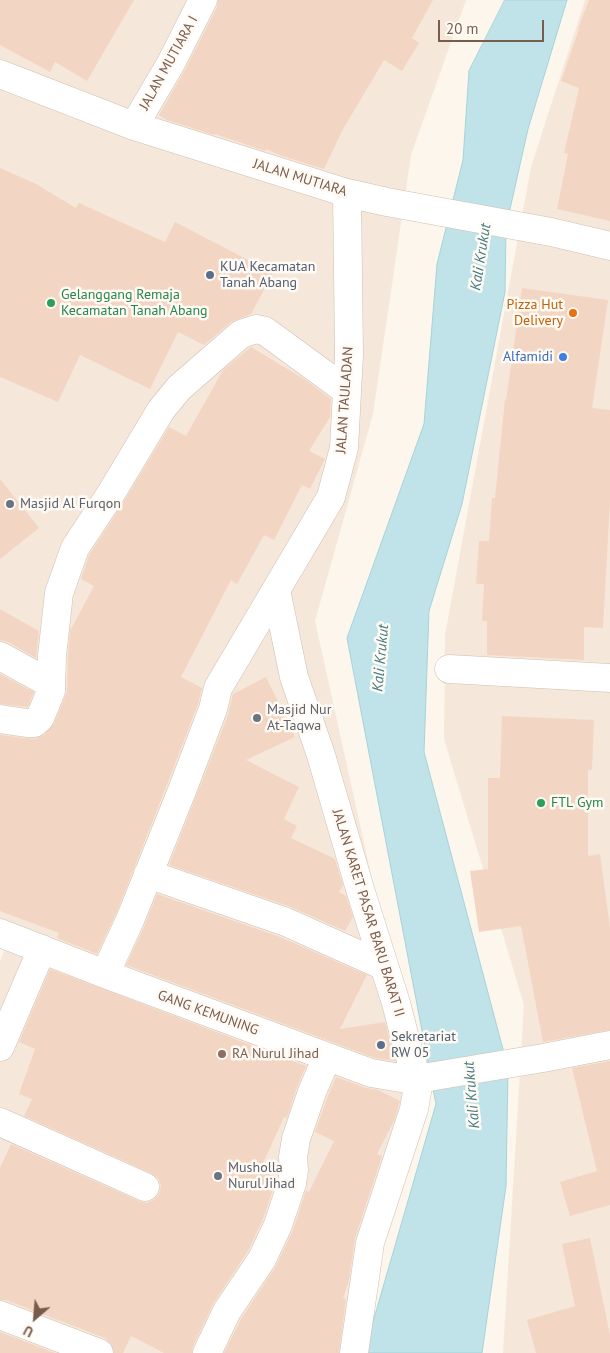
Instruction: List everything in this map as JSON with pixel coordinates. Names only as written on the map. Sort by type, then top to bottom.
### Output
[{"type":"street","name":"JALAN MUTIARA I","points":[[134,126],[203,0]]},
{"type":"street","name":"JALAN MUTIARA","points":[[0,74],[134,126],[347,193],[551,232],[610,246]]},
{"type":"street","name":"JALAN TAULADAN","points":[[105,974],[130,920],[213,709],[218,688],[331,497],[344,448],[349,355],[347,193]]},
{"type":"street","points":[[0,719],[27,723],[38,721],[51,691],[52,656],[60,593],[75,548],[110,495],[161,410],[179,388],[241,334],[256,329],[265,331],[347,391]]},
{"type":"street","name":"JALAN KARET PASAR BARU BARAT II","points":[[276,590],[294,677],[322,755],[396,1003],[410,1061],[424,1079]]},
{"type":"street","points":[[0,656],[51,684]]},
{"type":"street","points":[[449,669],[610,678]]},
{"type":"street","points":[[148,874],[286,922],[384,966]]},
{"type":"street","name":"GANG KEMUNING","points":[[0,933],[371,1074],[424,1079],[610,1044]]},
{"type":"street","points":[[0,1047],[42,949]]},
{"type":"street","points":[[207,1353],[227,1311],[262,1259],[278,1225],[292,1183],[296,1139],[312,1092],[327,1057]]},
{"type":"street","points":[[354,1353],[370,1243],[424,1079]]},
{"type":"street","points":[[0,1122],[145,1187]]},
{"type":"street","points":[[0,1315],[99,1353]]},
{"type":"shaded area","points":[[0,0],[466,0],[411,155],[373,414],[315,621],[376,897],[418,1060],[359,1353],[0,1353],[0,961],[4,951],[0,949]]},
{"type":"shaded area","points":[[585,0],[610,0],[610,1353],[503,1353],[524,1005],[444,739],[445,635],[531,167]]},
{"type":"water","name":"Kali Krukut","points":[[505,0],[567,0],[528,129],[506,227],[505,292],[462,504],[429,611],[424,752],[508,1068],[506,1186],[482,1353],[364,1353],[436,1104],[347,638],[424,424],[437,264],[463,160],[469,71]]},
{"type":"building","points":[[0,0],[134,0],[87,81],[55,62],[50,72],[0,45]]},
{"type":"building","points":[[218,0],[433,0],[412,38],[419,43],[402,71],[384,60],[342,131],[324,169],[266,149],[265,151],[167,120],[159,115],[185,70],[217,7]]},
{"type":"building","points":[[589,0],[610,0],[610,221],[557,209],[568,154],[564,153],[579,88],[561,81]]},
{"type":"building","points":[[0,168],[36,184],[76,208],[79,203],[165,242],[175,222],[273,273],[251,314],[231,322],[204,345],[178,332],[150,389],[80,355],[58,402],[0,377]]},
{"type":"building","points":[[522,288],[608,300],[592,408],[610,410],[610,501],[603,628],[584,627],[584,660],[487,655],[487,621],[482,621],[484,584],[476,584],[479,541],[489,541],[492,498],[495,498],[505,399]]},
{"type":"building","points":[[251,347],[304,379],[331,399],[330,417],[309,451],[325,459],[310,489],[302,485],[274,540],[264,535],[237,584],[231,580],[181,677],[202,688],[198,704],[116,914],[97,954],[57,938],[59,933],[0,911],[0,735],[35,739],[44,735],[54,724],[67,692],[70,631],[94,586],[81,579],[89,555],[169,427],[186,436],[223,370]]},
{"type":"building","name":"Masjid Al Furqon","points":[[0,479],[39,528],[0,559]]},
{"type":"building","points":[[0,609],[39,631],[36,658],[8,642],[0,640]]},
{"type":"building","points":[[0,674],[34,692],[28,707],[0,704]]},
{"type":"building","points":[[266,677],[295,737],[246,760],[299,787],[284,819],[297,826],[291,838],[335,859],[343,885],[339,892],[346,896],[353,917],[345,931],[291,907],[169,865],[228,715],[233,694]]},
{"type":"building","points":[[502,716],[594,720],[592,770],[588,770],[588,856],[600,854],[610,928],[610,1030],[543,1042],[521,926],[479,932],[470,871],[488,869],[488,778],[500,778]]},
{"type":"building","points":[[157,894],[280,937],[367,975],[340,1029],[385,1022],[395,1061],[375,1058],[126,965]]},
{"type":"building","points":[[50,969],[306,1066],[287,1118],[284,1117],[260,1170],[277,1178],[263,1219],[248,1251],[213,1304],[193,1346],[192,1353],[164,1353],[131,1336],[123,1353],[114,1353],[111,1344],[105,1338],[6,1300],[0,1300],[0,1168],[11,1144],[146,1203],[154,1200],[159,1194],[161,1186],[158,1178],[151,1173],[24,1116],[32,1099],[19,1094],[35,1049],[19,1042]]},
{"type":"building","points":[[610,1061],[610,1205],[570,1216],[560,1182],[597,1171],[572,1068]]},
{"type":"building","points":[[336,1077],[366,1088],[378,1090],[400,1101],[394,1121],[377,1154],[382,1156],[355,1238],[349,1280],[343,1298],[346,1299],[339,1353],[224,1353],[241,1319],[276,1266],[293,1230],[306,1190],[309,1192],[334,1141],[315,1132]]},
{"type":"building","points":[[590,1238],[610,1335],[610,1353],[536,1353],[527,1320],[575,1306],[562,1244]]},
{"type":"building","points":[[0,1332],[55,1353],[0,1353]]},
{"type":"place","name":"KUA Kecamatan Tanah Abang","points":[[210,275]]},
{"type":"place","name":"Gelanggang Remaja Kecamatan Tanah Abang","points":[[51,303]]},
{"type":"place","name":"Pizza Hut Delivery","points":[[573,313]]},
{"type":"place","name":"Alfamidi","points":[[563,357]]},
{"type":"place","name":"Masjid Al Furqon","points":[[10,504]]},
{"type":"place","name":"Masjid Nur At-Taqwa","points":[[257,718]]},
{"type":"place","name":"FTL Gym","points":[[541,803]]},
{"type":"place","name":"Sekretariat RW 05","points":[[381,1045]]},
{"type":"place","name":"RA Nurul Jihad","points":[[222,1054]]},
{"type":"place","name":"Musholla Nurul Jihad","points":[[218,1176]]}]
